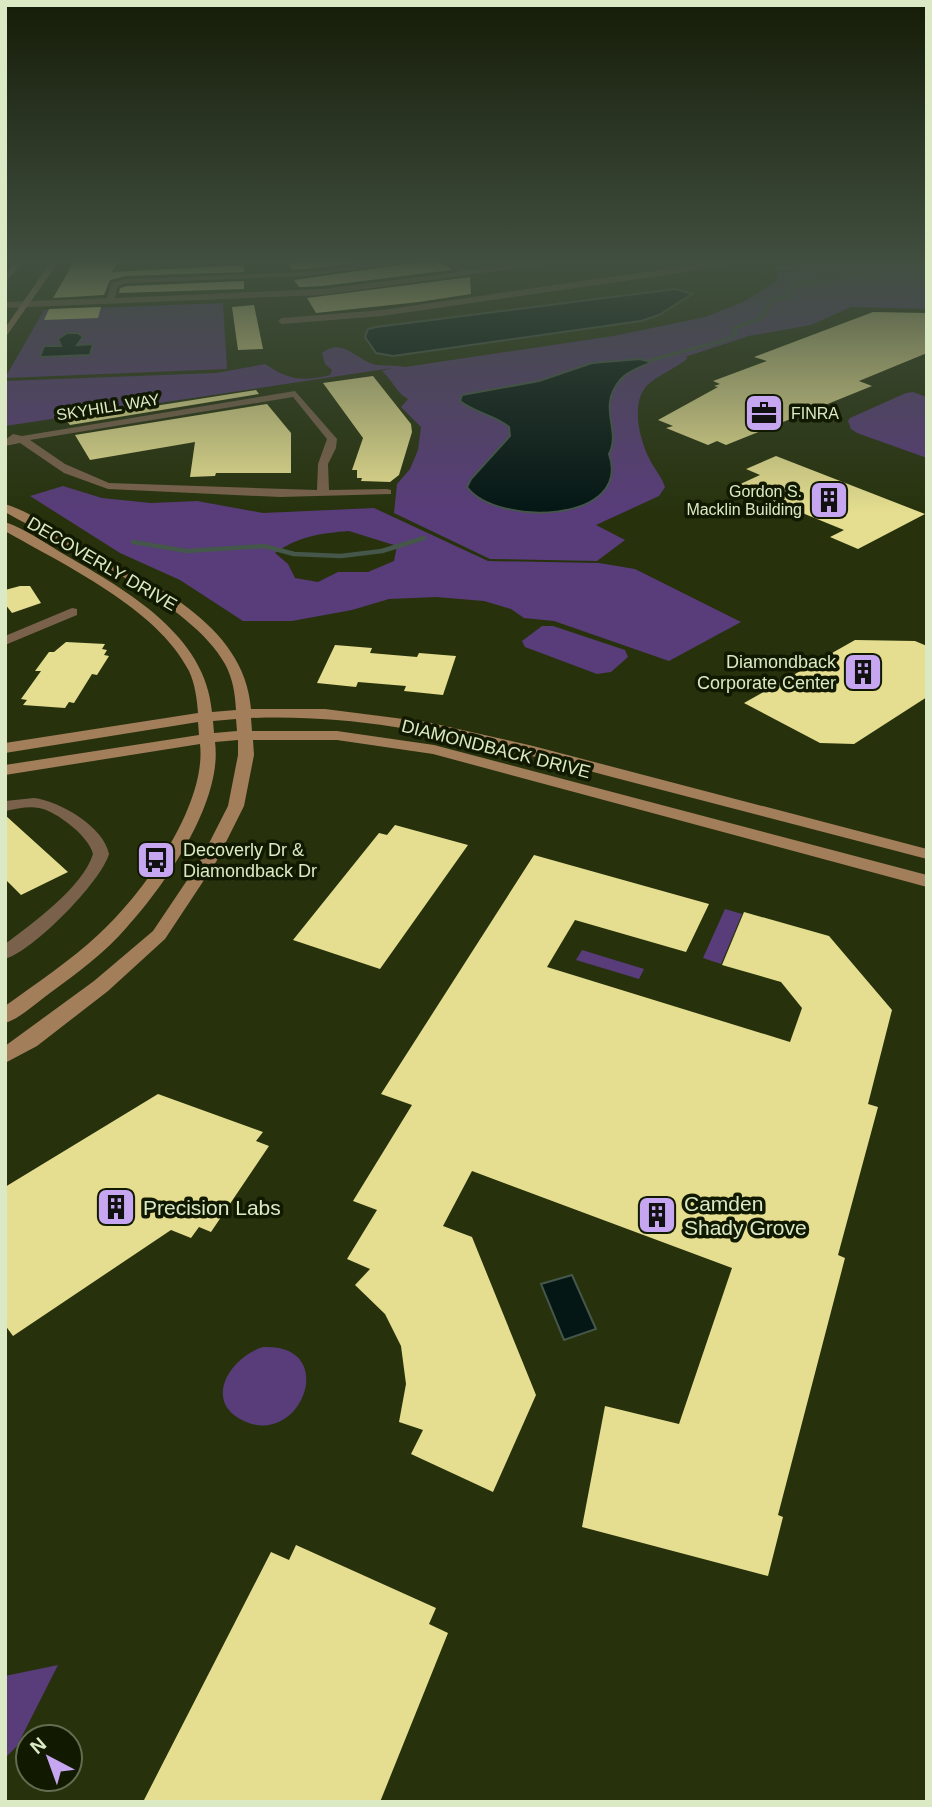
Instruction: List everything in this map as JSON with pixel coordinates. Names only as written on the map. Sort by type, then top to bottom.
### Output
[{"type":"street","name":"SKYHILL WAY","points":[[5,441],[295,394],[332,439],[331,448],[323,464],[323,492]]},
{"type":"street","points":[[22,438],[42,456],[82,478],[108,486],[267,494],[387,492]]},
{"type":"street","name":"DECOVERLY DRIVE","points":[[5,507],[158,593],[195,620],[230,660],[242,687],[246,736],[244,770],[236,806],[208,862],[159,934],[101,986],[30,1041],[5,1056]]},
{"type":"street","name":"DECOVERLY DRIVE","points":[[5,526],[93,578],[163,629],[194,667],[205,691],[209,769],[198,804],[169,856],[122,923],[69,969],[5,1016]]},
{"type":"street","points":[[93,578],[114,569]]},
{"type":"street","points":[[5,641],[72,612]]},
{"type":"street","name":"DIAMONDBACK DRIVE","points":[[5,748],[206,718],[244,715],[324,713],[392,720],[450,731],[927,854]]},
{"type":"street","name":"DIAMONDBACK DRIVE","points":[[5,770],[206,738],[332,736],[377,739],[434,750],[927,881]]},
{"type":"street","points":[[5,806],[39,802],[55,807],[97,843],[102,856],[99,865],[74,894],[5,953]]},
{"type":"shaded area","points":[[24,344],[226,344],[227,369],[5,378]]},
{"type":"shaded area","points":[[93,344],[90,355],[40,357],[44,346]]},
{"type":"shaded area","points":[[370,344],[476,344],[393,356],[376,353]]},
{"type":"shaded area","points":[[557,344],[724,344],[685,357],[688,358],[644,389],[638,408],[639,429],[649,458],[665,487],[659,496],[596,525],[625,540],[597,561],[490,559],[394,513],[397,484],[410,469],[418,450],[421,427],[401,407],[408,399],[382,371],[392,368],[5,426],[5,381],[216,373],[265,364],[289,376],[311,378],[330,375],[332,370],[325,364],[322,353],[337,347],[370,363],[405,367]]},
{"type":"shaded area","points":[[640,359],[651,362],[624,376],[610,399],[613,436],[609,454],[611,477],[601,494],[583,505],[558,511],[531,512],[505,508],[483,500],[467,487],[510,436],[509,427],[460,401],[462,395],[539,381],[592,363]]},
{"type":"shaded area","points":[[913,392],[927,397],[927,458],[851,429],[848,421],[850,418]]},
{"type":"shaded area","points":[[63,486],[102,498],[151,503],[197,501],[263,513],[374,508],[488,561],[599,563],[635,569],[741,622],[669,661],[554,621],[524,618],[511,609],[484,601],[436,597],[389,599],[352,610],[292,621],[243,621],[180,580],[120,553],[30,496]],"holes":[[[349,531],[397,546],[394,561],[368,572],[338,572],[318,582],[295,578],[288,564],[275,553],[310,537]]]},
{"type":"shaded area","points":[[542,626],[553,626],[625,650],[628,657],[611,672],[597,674],[525,647],[522,641]]},
{"type":"shaded area","points":[[725,909],[742,914],[721,964],[703,958]]},
{"type":"shaded area","points":[[582,950],[644,969],[639,979],[576,960]]},
{"type":"shaded area","points":[[572,1275],[596,1329],[564,1340],[541,1284]]},
{"type":"shaded area","points":[[263,1347],[287,1350],[301,1361],[306,1376],[304,1393],[296,1408],[282,1420],[265,1425],[244,1421],[231,1413],[223,1392],[231,1370],[251,1352]]},
{"type":"shaded area","points":[[58,1665],[29,1723],[14,1723],[14,1749],[5,1758],[5,1676]]},
{"type":"building","points":[[237,344],[262,344],[263,349],[238,350]]},
{"type":"building","points":[[788,344],[927,344],[927,353],[859,381],[872,386],[726,445],[717,441],[708,445],[666,428],[673,426],[658,420],[718,387],[714,386],[720,384],[713,381],[767,361],[754,357]]},
{"type":"building","points":[[373,376],[411,424],[412,432],[399,475],[390,482],[361,481],[362,478],[357,478],[357,470],[352,470],[363,438],[323,383]]},
{"type":"building","points":[[256,390],[259,394],[70,425],[66,420]]},
{"type":"building","points":[[267,404],[291,433],[291,473],[216,473],[215,476],[190,477],[195,442],[90,460],[75,435]]},
{"type":"building","name":"Gordon S. Macklin Building","points":[[776,456],[925,514],[858,549],[830,537],[844,530],[736,486],[760,475],[746,469]]},
{"type":"building","points":[[30,586],[41,603],[12,613],[5,604],[5,590]]},
{"type":"building","name":"Diamondback Corporate Center","points":[[855,640],[915,641],[927,646],[927,697],[854,744],[820,743],[744,703]]},
{"type":"building","points":[[66,642],[105,644],[102,649],[107,650],[104,655],[109,656],[97,675],[92,674],[74,703],[69,702],[65,708],[23,705],[27,700],[21,699],[41,671],[35,671],[49,652],[54,652]]},
{"type":"building","points":[[335,645],[372,648],[370,653],[417,657],[419,653],[456,656],[443,695],[404,691],[406,686],[358,682],[356,687],[317,683]]},
{"type":"building","points":[[5,815],[68,872],[21,895],[5,879]]},
{"type":"building","points":[[395,825],[468,845],[380,969],[293,940],[379,833],[387,835]]},
{"type":"building","name":"Camden Shady Grove","points":[[534,855],[709,904],[686,952],[575,920],[547,967],[790,1042],[802,1008],[781,982],[722,965],[744,912],[829,936],[892,1010],[868,1104],[878,1107],[838,1255],[845,1258],[778,1515],[783,1517],[768,1576],[582,1527],[605,1406],[679,1424],[732,1268],[472,1171],[443,1226],[472,1237],[536,1395],[493,1492],[411,1454],[423,1430],[399,1422],[406,1384],[401,1346],[385,1314],[355,1285],[370,1269],[347,1259],[377,1210],[353,1201],[412,1105],[381,1094]]},
{"type":"building","name":"Precision Labs","points":[[158,1094],[263,1132],[256,1141],[269,1146],[211,1232],[199,1227],[191,1238],[171,1230],[13,1336],[5,1325],[5,1187]]},
{"type":"building","points":[[296,1545],[436,1608],[429,1624],[448,1633],[380,1802],[143,1802],[271,1552],[289,1560]]},
{"type":"waterway","points":[[651,360],[710,344]]},
{"type":"waterway","points":[[133,542],[187,551],[264,546],[294,554],[341,556],[382,551],[424,538]]},
{"type":"place","name":"FINRA","points":[[764,413]]},
{"type":"place","name":"Gordon S. Macklin Building","points":[[829,500]]},
{"type":"place","name":"Diamondback Corporate Center","points":[[863,672]]},
{"type":"place","name":"Decoverly Dr & Diamondback Dr","points":[[156,860]]},
{"type":"place","name":"Precision Labs","points":[[116,1207]]},
{"type":"place","name":"Camden Shady Grove","points":[[657,1215]]}]
